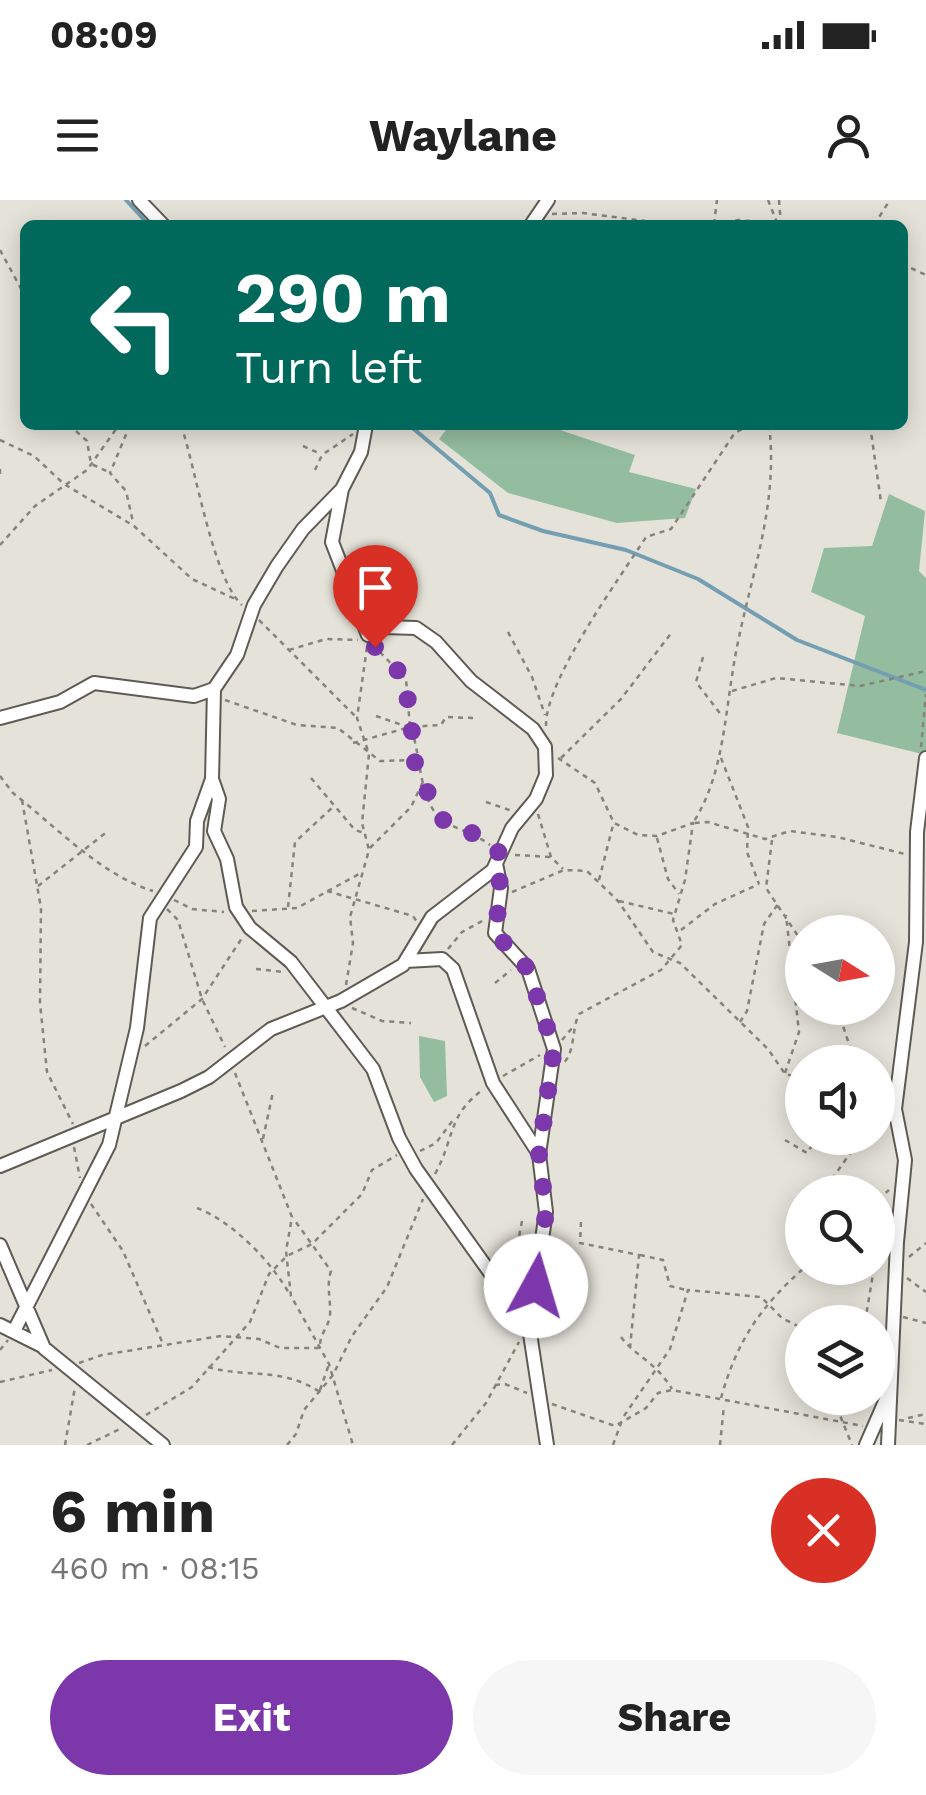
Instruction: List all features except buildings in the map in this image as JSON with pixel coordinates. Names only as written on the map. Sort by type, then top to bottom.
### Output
[{"type":"street","points":[[139,200],[158,220]]},
{"type":"street","points":[[365,430],[361,452],[342,489],[332,542],[368,635],[384,627],[416,628],[436,642],[471,681],[532,729],[545,748],[546,774],[536,799],[499,858],[421,930],[406,961]]},
{"type":"street","points":[[14,1331],[109,1144],[132,1056],[147,928],[158,903],[196,847],[198,821],[212,779],[214,692],[237,656],[252,612],[303,529],[342,489]]},
{"type":"street","points":[[0,718],[60,702],[104,682],[168,695],[214,692]]},
{"type":"street","points":[[894,1305],[905,1160],[895,1109],[916,942],[916,856],[926,758]]},
{"type":"street","points":[[212,779],[219,799],[214,831],[227,859],[236,907],[250,928],[291,962],[373,1069],[406,1152],[529,1328]]},
{"type":"street","points":[[499,858],[501,888],[495,933],[519,956],[554,1049],[554,1072],[539,1154],[546,1212],[529,1328],[547,1445]]},
{"type":"street","points":[[0,1166],[181,1091],[270,1030],[340,1001],[406,961],[442,959],[453,969],[493,1083],[539,1154]]},
{"type":"street","points":[[0,1245],[44,1348]]},
{"type":"street","points":[[0,1325],[44,1348],[163,1445]]},
{"type":"street","points":[[866,1445],[879,1415]]},
{"type":"street","points":[[888,1445],[889,1415]]},
{"type":"path","points":[[539,220],[584,212],[637,220]]},
{"type":"path","points":[[0,250],[20,287]]},
{"type":"path","points":[[1,542],[35,506],[91,464],[116,430]]},
{"type":"path","points":[[110,473],[128,430]]},
{"type":"path","points":[[182,430],[212,530],[214,558],[236,600]]},
{"type":"path","points":[[315,470],[322,455],[360,430]]},
{"type":"path","points":[[546,716],[580,644],[646,537],[671,529],[740,430]]},
{"type":"path","points":[[87,1445],[136,1422],[192,1387],[250,1322],[272,1271],[287,1256],[312,1244],[362,1194],[372,1170],[406,1152],[422,1152],[436,1143],[464,1103],[554,1049],[579,1014],[604,1004],[670,960],[682,945],[674,914],[693,824],[719,769],[724,717],[768,523],[773,468],[769,430]]},
{"type":"path","points":[[871,430],[882,502]]},
{"type":"path","points":[[76,431],[87,441],[91,464]]},
{"type":"path","points":[[0,440],[34,456],[64,484],[134,526],[192,579],[252,612],[357,718]]},
{"type":"path","points":[[303,446],[322,455]]},
{"type":"path","points":[[91,464],[110,473],[126,491],[134,526]]},
{"type":"path","points":[[0,469],[0,476]]},
{"type":"path","points":[[508,632],[532,677],[546,716],[545,748],[595,783],[614,823],[638,836],[657,836],[708,822],[772,838],[790,831],[838,837],[916,856]]},
{"type":"path","points":[[546,774],[620,699],[672,632]]},
{"type":"path","points":[[288,650],[326,639],[367,642],[406,679],[410,727],[416,740],[414,760],[442,819],[465,828],[499,858],[551,856]]},
{"type":"path","points":[[340,1001],[348,980],[355,902],[369,850],[362,823],[369,754],[357,718],[367,642]]},
{"type":"path","points":[[703,657],[696,682],[724,717]]},
{"type":"path","points":[[730,692],[776,678],[828,686],[860,686],[926,671]]},
{"type":"path","points":[[214,692],[298,725],[338,728],[380,762],[414,760]]},
{"type":"path","points":[[922,783],[926,694]]},
{"type":"path","points":[[376,716],[410,727]]},
{"type":"path","points":[[353,743],[410,727],[441,725],[446,718],[473,718]]},
{"type":"path","points":[[720,755],[748,833],[747,852],[759,884]]},
{"type":"path","points":[[311,778],[355,830],[366,833]]},
{"type":"path","points":[[369,850],[396,818],[411,807],[423,782]]},
{"type":"path","points":[[536,799],[538,823],[551,856],[564,870]]},
{"type":"path","points":[[22,800],[37,887],[48,1072],[72,1115],[84,1190],[108,1236],[122,1251],[162,1344]]},
{"type":"path","points":[[486,802],[523,815]]},
{"type":"path","points":[[288,909],[294,842],[333,807]]},
{"type":"path","points":[[598,881],[614,823]]},
{"type":"path","points":[[37,887],[108,832]]},
{"type":"path","points":[[657,836],[668,879],[680,895]]},
{"type":"path","points":[[772,838],[767,882],[786,915]]},
{"type":"path","points":[[501,888],[516,894],[522,884],[564,870],[587,871],[618,901],[653,952],[680,963],[768,1050],[785,1074]]},
{"type":"path","points":[[680,931],[716,904],[767,882]]},
{"type":"path","points":[[326,890],[355,902],[413,916],[421,930]]},
{"type":"path","points":[[618,901],[674,914]]},
{"type":"path","points":[[158,903],[178,920],[202,999],[292,1216],[331,1271],[327,1282],[330,1320],[320,1337],[320,1348]]},
{"type":"path","points":[[739,1024],[746,1011],[764,924],[778,904]]},
{"type":"path","points":[[132,1056],[202,999],[264,910]]},
{"type":"path","points":[[442,959],[462,932],[495,916]]},
{"type":"path","points":[[494,983],[510,971],[519,956]]},
{"type":"path","points":[[256,969],[283,973],[291,962]]},
{"type":"path","points":[[326,1007],[339,1005],[382,1020],[411,1023]]},
{"type":"path","points":[[554,1072],[570,1054],[573,1027]]},
{"type":"path","points":[[263,1140],[273,1092]]},
{"type":"path","points":[[287,1445],[296,1434],[304,1410],[333,1375],[352,1336],[387,1286],[444,1154],[454,1119]]},
{"type":"path","points":[[834,1175],[846,1156]]},
{"type":"path","points":[[197,1208],[216,1215],[272,1271],[290,1296],[329,1364],[352,1445]]},
{"type":"path","points":[[290,1296],[287,1256],[292,1216]]},
{"type":"path","points":[[522,1221],[518,1242],[539,1246]]},
{"type":"path","points":[[582,1222],[580,1242],[663,1260],[670,1286],[725,1295],[740,1292],[785,1316]]},
{"type":"path","points":[[926,1243],[896,1268],[926,1292]]},
{"type":"path","points":[[630,1348],[639,1256]]},
{"type":"path","points":[[499,1264],[516,1270],[536,1270]]},
{"type":"path","points":[[720,1445],[722,1402],[732,1360],[765,1302],[785,1285]]},
{"type":"path","points":[[614,1445],[622,1419],[670,1349],[688,1290]]},
{"type":"path","points":[[895,1314],[926,1322]]},
{"type":"path","points":[[452,1445],[495,1386],[529,1328]]},
{"type":"path","points":[[621,1336],[630,1348],[648,1356],[672,1390]]},
{"type":"path","points":[[0,1382],[71,1370],[162,1344],[237,1337],[280,1348],[320,1348]]},
{"type":"path","points":[[320,1392],[329,1364]]},
{"type":"path","points":[[207,1367],[232,1374],[284,1374],[320,1392]]},
{"type":"path","points":[[65,1445],[71,1370]]},
{"type":"path","points":[[495,1386],[505,1384],[610,1426],[646,1408],[658,1392],[672,1390],[702,1393],[722,1402],[872,1431]]},
{"type":"path","points":[[908,1418],[926,1414]]},
{"type":"path","points":[[839,1415],[852,1445]]},
{"type":"green space","points":[[446,430],[560,430],[635,455],[629,472],[696,489],[685,518],[617,523],[508,493],[439,439]]},
{"type":"green space","points":[[889,494],[925,511],[919,571],[926,578],[926,755],[837,733],[865,616],[811,592],[824,548],[872,546]]},
{"type":"green space","points":[[419,1036],[445,1041],[447,1096],[434,1102],[420,1077]]},
{"type":"waterway","points":[[126,200],[144,220]]},
{"type":"waterway","points":[[415,430],[490,493],[499,515],[543,531],[626,550],[698,579],[797,640],[926,690]]},
{"type":"route","points":[[375,647],[406,679],[410,727],[416,740],[414,760],[436,812],[446,823],[465,828],[501,854],[496,864],[501,888],[493,924],[495,933],[528,969],[554,1049],[554,1072],[539,1154],[546,1212],[537,1252],[536,1286]]}]
